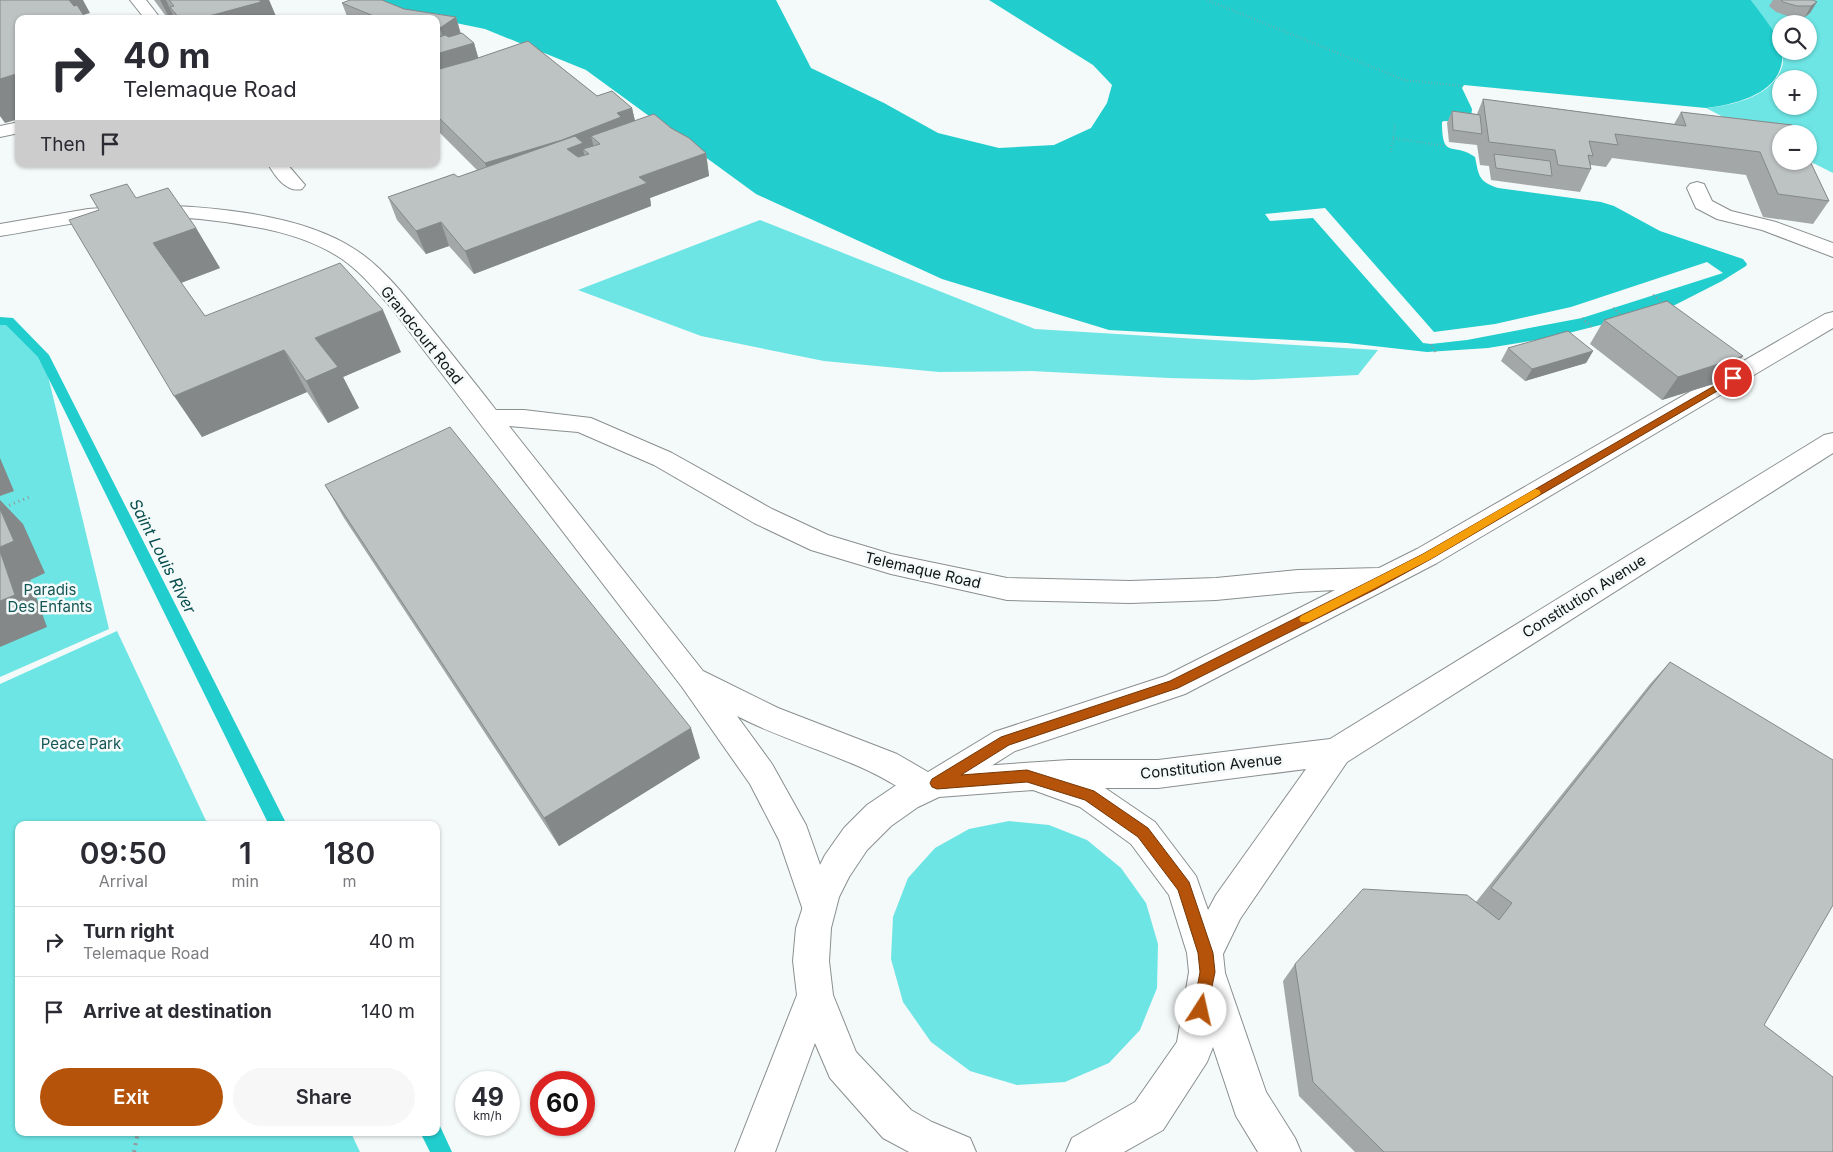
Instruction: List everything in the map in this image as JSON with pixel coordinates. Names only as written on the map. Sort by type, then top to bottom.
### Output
[{"type":"street","points":[[138,0],[150,15]]},
{"type":"street","points":[[0,132],[15,128]]},
{"type":"street","points":[[280,167],[295,185]]},
{"type":"street","points":[[1697,188],[1704,204],[1724,215],[1769,226],[1807,239],[1833,251]]},
{"type":"street","name":"Grandcourt Road","points":[[0,230],[116,212],[186,212],[229,216],[312,237],[341,249],[369,272],[401,305],[692,678],[761,774],[794,836],[818,907]]},
{"type":"street","name":"Telemaque Road","points":[[818,907],[834,868],[859,833],[890,806],[931,785],[1005,741],[1174,685],[1387,578],[1833,320]]},
{"type":"street","name":"Telemaque Road","points":[[489,418],[524,418],[582,424],[663,459],[763,516],[820,544],[891,564],[1007,589],[1130,592],[1216,590],[1298,582],[1387,578]]},
{"type":"street","name":"Constitution Avenue","points":[[1206,963],[1228,906],[1336,752],[1833,441]]},
{"type":"street","points":[[692,678],[767,717],[886,764],[931,785]]},
{"type":"street","name":"Constitution Avenue","points":[[931,785],[1027,776],[1158,774],[1336,752]]},
{"type":"street","points":[[1027,776],[1089,795],[1143,833],[1184,887],[1250,1102],[1281,1152]]},
{"type":"street","points":[[818,907],[812,950],[815,995],[843,1066],[897,1124],[956,1152]]},
{"type":"street","points":[[1086,1152],[1149,1116],[1194,1049],[1206,963]]},
{"type":"street","points":[[755,1152],[815,995]]},
{"type":"path","points":[[1207,0],[1404,80],[1463,86]]},
{"type":"path","points":[[1390,152],[1395,124]]},
{"type":"path","points":[[1393,138],[1445,146]]},
{"type":"path","points":[[1653,295],[1670,307]]},
{"type":"path","points":[[1613,308],[1627,319]]},
{"type":"path","points":[[1582,318],[1593,328]]},
{"type":"path","points":[[1432,344],[1436,352]]},
{"type":"path","points":[[0,509],[32,496]]},
{"type":"path","points":[[134,1152],[137,1136]]},
{"type":"green space","points":[[1751,0],[1833,0],[1833,173],[1817,165],[1817,125],[1772,125],[1772,142],[1706,108],[1728,105],[1750,98],[1772,83],[1772,115],[1817,115],[1817,70],[1780,70],[1783,61],[1817,60],[1817,15],[1772,15],[1772,32]]},
{"type":"green space","points":[[760,220],[1035,329],[1378,350],[1358,375],[1252,380],[1031,371],[939,372],[824,361],[701,336],[578,290]]},
{"type":"green space","name":"Paradis Des Enfants","points":[[0,321],[9,321],[43,355],[109,629],[0,677]]},
{"type":"green space","name":"Peace Park","points":[[117,631],[206,821],[15,821],[15,1136],[352,1136],[360,1152],[0,1152],[0,684]]},
{"type":"green space","points":[[1009,821],[1049,825],[1087,840],[1121,868],[1146,903],[1158,944],[1157,988],[1140,1030],[1109,1063],[1065,1082],[1017,1085],[970,1071],[931,1042],[903,1002],[891,959],[893,917],[908,878],[935,848],[969,829]]},
{"type":"shaded area","points":[[360,0],[776,0],[811,68],[884,103],[938,133],[999,148],[1054,145],[1091,128],[1107,103],[1112,85],[1093,65],[989,0],[1751,0],[1772,29],[1772,60],[1782,60],[1779,70],[1772,70],[1771,84],[1760,92],[1734,103],[1706,108],[1464,85],[1462,88],[1472,109],[1471,118],[1464,122],[1442,122],[1444,142],[1450,148],[1461,150],[1475,157],[1480,177],[1487,183],[1498,188],[1601,202],[1614,206],[1660,231],[1743,259],[1747,264],[1722,281],[1671,307],[1549,338],[1488,348],[1427,352],[1347,343],[1109,330],[942,279],[756,194],[586,70],[485,29],[440,20],[440,15],[417,15],[383,8]]},
{"type":"pier","points":[[1325,208],[1434,332],[1495,324],[1571,307],[1707,262],[1723,273],[1582,318],[1467,340],[1431,344],[1423,343],[1313,218],[1270,221],[1265,214]]},
{"type":"building","points":[[0,0],[69,0],[74,6],[77,5],[83,15],[15,15],[15,74],[0,79]]},
{"type":"building","points":[[169,0],[259,0],[261,2],[213,15],[177,15],[170,7],[174,6]]},
{"type":"building","points":[[350,0],[382,0],[404,9],[456,17],[440,28],[440,15],[371,15],[342,3]]},
{"type":"building","points":[[1781,0],[1813,0],[1817,2],[1811,6],[1797,6]]},
{"type":"building","points":[[462,33],[474,43],[440,53],[440,37],[445,35],[449,37]]},
{"type":"building","points":[[528,41],[597,96],[612,91],[632,108],[617,113],[621,117],[562,140],[485,163],[440,119],[440,69]]},
{"type":"building","points":[[1483,99],[1686,126],[1681,112],[1792,125],[1772,125],[1772,170],[1814,170],[1829,201],[1778,194],[1760,152],[1615,134],[1618,145],[1589,141],[1593,156],[1588,155],[1591,169],[1558,165],[1555,150],[1489,142]]},
{"type":"building","points":[[1452,111],[1480,115],[1482,134],[1453,130]]},
{"type":"building","points":[[654,114],[671,128],[689,138],[706,153],[639,177],[647,183],[465,251],[441,222],[416,231],[388,197],[454,174],[458,177],[575,136],[583,143],[567,149],[578,157],[589,154],[583,149],[600,144],[591,136]]},
{"type":"building","points":[[1494,154],[1550,161],[1552,176],[1496,168]]},
{"type":"building","points":[[127,184],[136,198],[168,188],[196,228],[153,243],[205,316],[340,263],[383,310],[315,338],[338,367],[306,381],[284,350],[174,396],[69,220],[99,210],[90,195]]},
{"type":"building","points":[[1667,301],[1743,356],[1678,377],[1604,320]]},
{"type":"building","points":[[1568,331],[1593,351],[1532,369],[1508,348]]},
{"type":"building","points":[[450,427],[691,728],[544,818],[325,485]]},
{"type":"building","points":[[0,509],[14,541],[0,547]]},
{"type":"building","points":[[0,551],[15,595],[0,601]]},
{"type":"building","points":[[1670,662],[1833,760],[1833,905],[1764,1025],[1833,1077],[1833,1152],[1384,1152],[1313,1082],[1295,964],[1363,889],[1467,895],[1499,920],[1512,903],[1491,888]]},
{"type":"waterway","name":"Saint Louis River","points":[[0,321],[9,321],[43,355],[276,821]]},
{"type":"waterway","name":"Saint Louis River","points":[[433,1136],[441,1152]]},
{"type":"slow traffic","points":[[1305,619],[1427,556],[1535,493]]},
{"type":"route","points":[[1201,1010],[1207,972],[1206,953],[1184,887],[1143,833],[1089,795],[1027,776],[937,783],[1005,741],[1174,685],[1372,585],[1427,556],[1733,378]]}]
